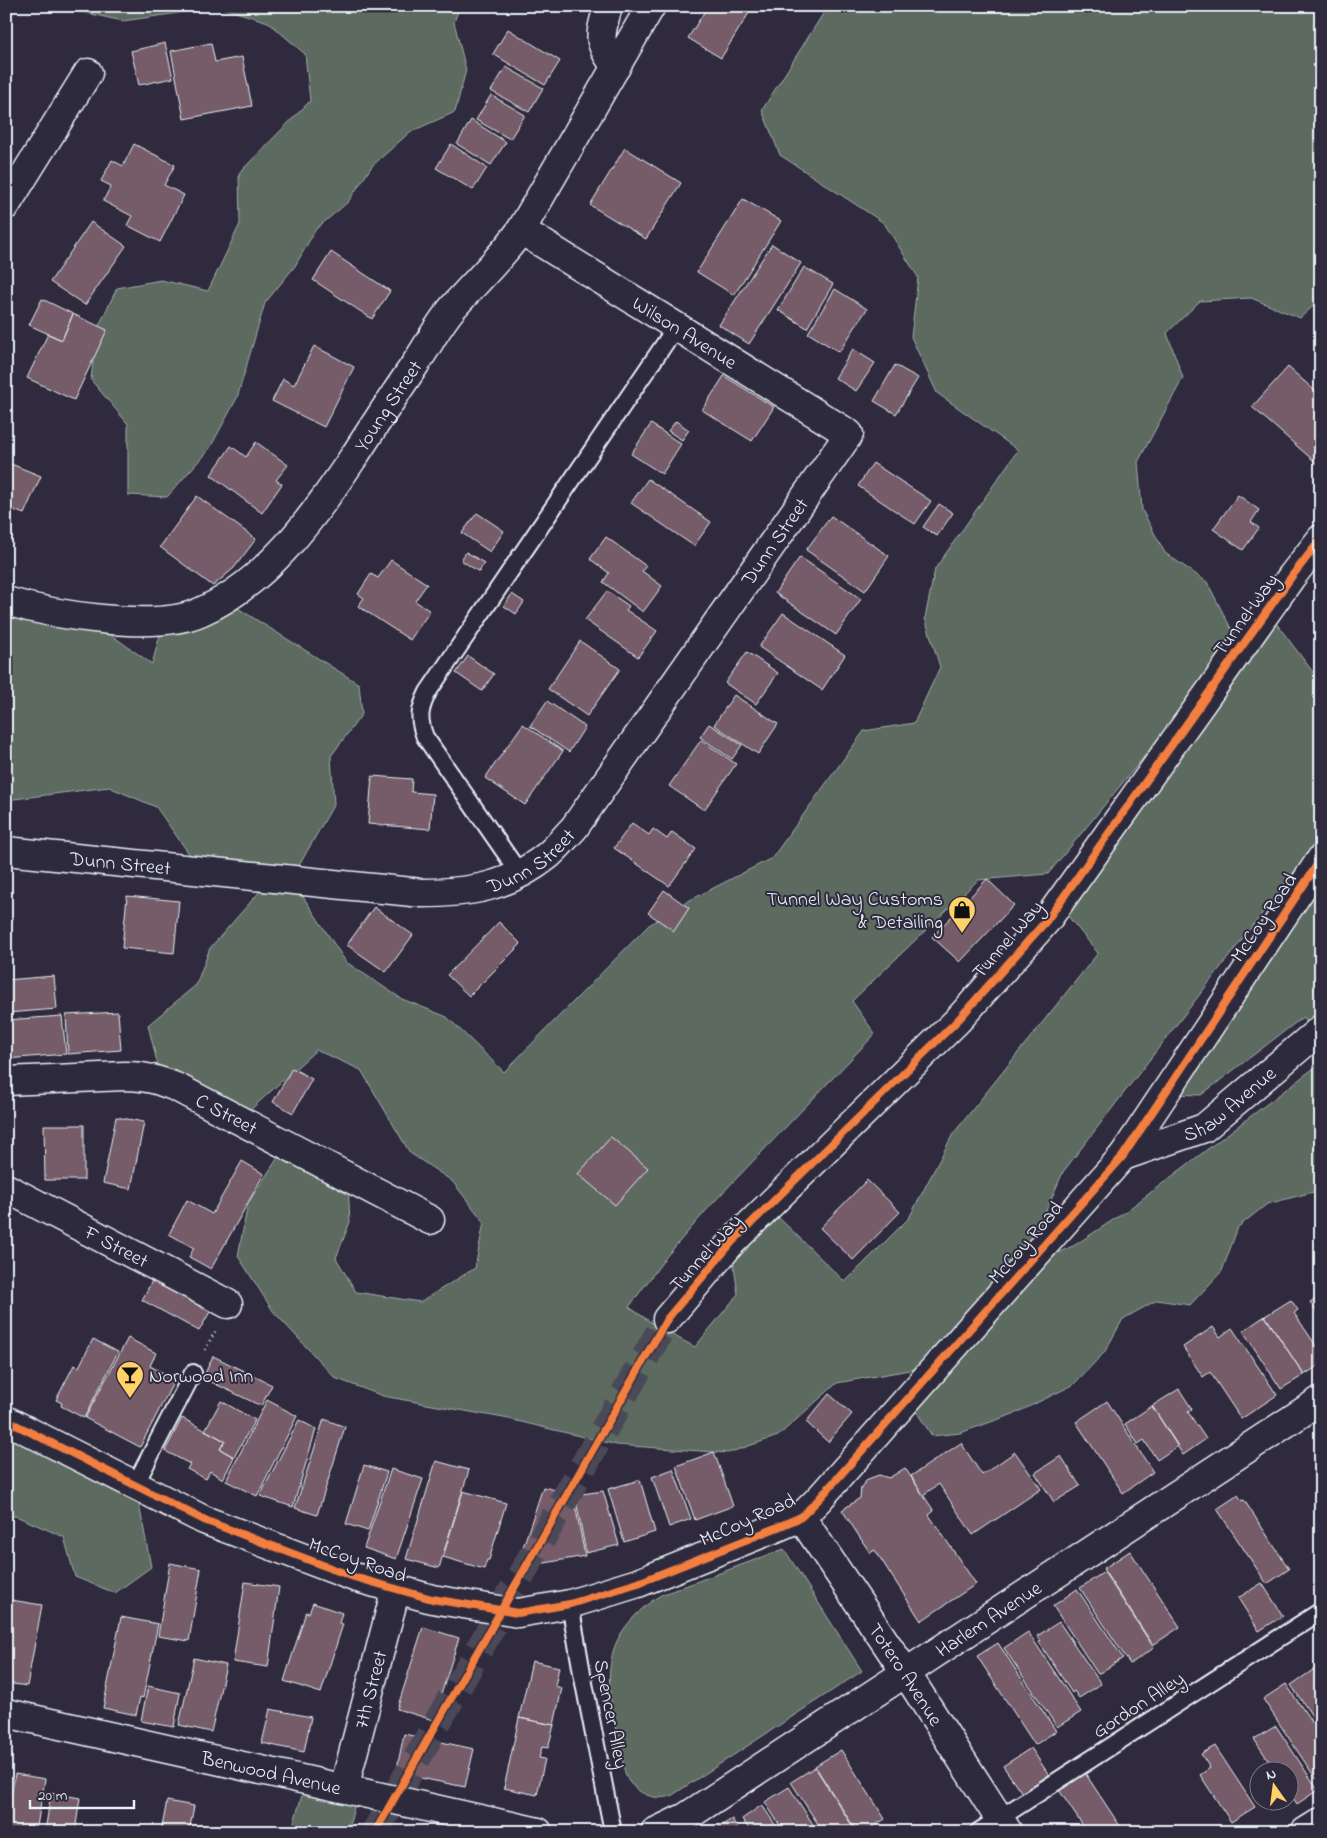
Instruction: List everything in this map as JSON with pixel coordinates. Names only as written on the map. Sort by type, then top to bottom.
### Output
[{"type":"street","points":[[608,6],[600,37],[604,51],[616,67]]},
{"type":"street","name":"Young Street","points":[[6,601],[59,614],[103,619],[161,620],[200,613],[247,583],[288,547],[330,491],[454,305],[508,249],[521,230],[651,6]]},
{"type":"street","points":[[6,205],[88,73]]},
{"type":"street","name":"Wilson Avenue","points":[[521,230],[849,434]]},
{"type":"street","name":"Dunn Street","points":[[6,851],[422,893],[455,893],[489,887],[520,874],[548,855],[574,828],[849,434]]},
{"type":"street","name":"Tunnel Way","points":[[667,1319],[732,1242],[958,1020],[1047,920],[1292,576],[1321,539]]},
{"type":"street","name":"McCoy Road","points":[[6,1420],[204,1520],[354,1577],[432,1599],[518,1613],[570,1604],[638,1583],[801,1517],[1123,1156],[1321,859]]},
{"type":"street","name":"Shaw Avenue","points":[[1123,1156],[1204,1128],[1321,1029]]},
{"type":"street","name":"C Street","points":[[6,1081],[125,1076],[145,1076],[161,1081],[178,1088],[430,1220]]},
{"type":"street","name":"F Street","points":[[6,1188],[228,1304]]},
{"type":"street","name":"Harlem Avenue","points":[[655,1832],[686,1817],[1321,1400]]},
{"type":"street","name":"Totero Avenue","points":[[801,1517],[906,1673],[995,1827]]},
{"type":"street","name":"7th Street","points":[[344,1788],[396,1589]]},
{"type":"street","name":"Benwood Avenue","points":[[6,1713],[538,1832]]},
{"type":"street","points":[[1305,1832],[1321,1822]]},
{"type":"lane","points":[[520,874],[425,737],[420,725],[423,703],[428,692],[676,328]]},
{"type":"lane","points":[[135,1485],[193,1373]]},
{"type":"lane","name":"Spencer Alley","points":[[570,1604],[613,1832]]},
{"type":"lane","name":"Gordon Alley","points":[[995,1827],[1321,1611]]},
{"type":"path","points":[[193,1373],[228,1304]]},
{"type":"green space","points":[[68,6],[460,6],[454,22],[466,70],[455,112],[410,132],[372,166],[348,202],[316,229],[295,266],[265,303],[237,398],[210,448],[167,497],[128,495],[128,424],[91,380],[96,332],[117,288],[161,280],[208,291],[240,224],[239,173],[310,101],[305,54],[268,22],[220,7],[123,21],[77,11]]},
{"type":"green space","points":[[828,6],[1321,6],[1321,299],[1300,318],[1251,298],[1200,301],[1167,333],[1183,378],[1138,462],[1142,510],[1165,553],[1207,582],[1238,642],[1048,874],[978,880],[852,1001],[875,1034],[711,1205],[666,1257],[629,1307],[658,1327],[695,1347],[738,1294],[732,1253],[775,1214],[845,1282],[909,1218],[953,1134],[1098,953],[1063,910],[1273,619],[1316,676],[1321,677],[1321,837],[1063,1172],[1024,1261],[926,1367],[837,1383],[778,1436],[728,1453],[617,1445],[509,1419],[383,1396],[335,1378],[273,1311],[238,1256],[248,1203],[283,1150],[348,1184],[350,1222],[336,1258],[356,1292],[420,1302],[475,1268],[484,1222],[452,1181],[410,1153],[361,1070],[316,1050],[248,1112],[159,1070],[148,1025],[196,985],[210,948],[269,881],[294,883],[346,962],[402,999],[447,1017],[504,1072],[649,925],[690,900],[772,858],[864,731],[914,723],[940,667],[925,618],[935,569],[1018,450],[937,393],[911,337],[918,277],[884,223],[780,155],[762,110]]},
{"type":"green space","points":[[228,602],[359,684],[362,714],[331,756],[334,804],[293,876],[197,865],[156,807],[109,787],[6,800],[6,603],[100,627],[152,664],[163,624]]},
{"type":"green space","points":[[1321,856],[1321,1034],[1303,1017],[1201,1095],[1172,1094]]},
{"type":"green space","points":[[1321,1054],[1321,1190],[1267,1204],[1238,1227],[1222,1271],[1190,1305],[1157,1300],[1123,1319],[1104,1353],[1073,1385],[1016,1413],[960,1433],[932,1436],[916,1411],[933,1366],[1033,1264],[1075,1245],[1125,1212],[1318,1065]]},
{"type":"green space","points":[[6,1422],[136,1488],[151,1567],[115,1593],[75,1577],[64,1537],[16,1516],[6,1517]]},
{"type":"green space","points":[[784,1549],[862,1671],[671,1796],[659,1798],[642,1793],[632,1785],[625,1774],[611,1703],[610,1665],[620,1635],[639,1612],[661,1595]]},
{"type":"green space","points":[[306,1782],[357,1794],[348,1832],[291,1832]]},
{"type":"building","points":[[708,6],[737,6],[749,13],[721,58],[688,38]]},
{"type":"building","points":[[508,29],[560,61],[545,85],[493,54]]},
{"type":"building","points":[[165,43],[173,78],[139,85],[131,51]]},
{"type":"building","points":[[211,43],[215,62],[242,57],[252,106],[184,119],[171,51]]},
{"type":"building","points":[[506,67],[543,88],[529,112],[491,91]]},
{"type":"building","points":[[491,95],[525,115],[510,139],[476,120]]},
{"type":"building","points":[[471,120],[506,142],[491,165],[457,144]]},
{"type":"building","points":[[134,144],[175,165],[164,185],[184,195],[160,242],[127,225],[132,216],[103,201],[111,186],[101,181],[112,160],[123,166]]},
{"type":"building","points":[[451,144],[487,168],[473,190],[436,168]]},
{"type":"building","points":[[625,148],[681,183],[646,239],[590,205]]},
{"type":"building","points":[[743,199],[781,221],[734,295],[697,272]]},
{"type":"building","points":[[91,222],[126,246],[85,305],[50,282]]},
{"type":"building","points":[[772,244],[801,263],[749,344],[719,325]]},
{"type":"building","points":[[331,252],[390,291],[372,319],[313,280]]},
{"type":"building","points":[[804,267],[833,284],[807,328],[778,310]]},
{"type":"building","points":[[835,289],[867,309],[839,352],[808,333]]},
{"type":"building","points":[[42,299],[73,314],[62,340],[29,325]]},
{"type":"building","points":[[73,314],[107,330],[74,400],[27,378],[48,334],[62,340]]},
{"type":"building","points":[[314,346],[354,367],[324,427],[272,401],[283,379],[294,385]]},
{"type":"building","points":[[853,349],[875,363],[856,391],[835,378]]},
{"type":"building","points":[[895,365],[918,378],[896,414],[874,401]]},
{"type":"building","points":[[1288,367],[1321,396],[1321,467],[1252,407]]},
{"type":"building","points":[[724,376],[774,407],[752,441],[702,410]]},
{"type":"building","points":[[676,421],[689,430],[682,440],[668,431]]},
{"type":"building","points":[[651,424],[681,444],[662,474],[631,454]]},
{"type":"building","points":[[256,442],[288,465],[276,480],[282,484],[262,513],[211,475],[231,446],[246,457]]},
{"type":"building","points":[[6,462],[41,476],[24,514],[6,507]]},
{"type":"building","points":[[873,463],[931,501],[915,524],[858,486]]},
{"type":"building","points":[[648,479],[711,522],[694,546],[631,503]]},
{"type":"building","points":[[1238,495],[1259,510],[1251,522],[1259,528],[1243,550],[1213,529]]},
{"type":"building","points":[[197,496],[256,539],[234,568],[213,586],[160,547]]},
{"type":"building","points":[[939,504],[953,513],[937,536],[923,527]]},
{"type":"building","points":[[477,513],[504,531],[490,552],[462,533]]},
{"type":"building","points":[[831,516],[889,556],[865,591],[806,550]]},
{"type":"building","points":[[606,537],[646,566],[642,571],[662,586],[643,612],[603,582],[609,573],[590,559]]},
{"type":"building","points":[[466,552],[484,563],[479,572],[461,560]]},
{"type":"building","points":[[800,557],[861,599],[836,635],[775,593]]},
{"type":"building","points":[[391,560],[427,584],[415,601],[430,611],[410,640],[358,606],[364,598],[358,594],[371,574],[378,578]]},
{"type":"building","points":[[607,591],[629,606],[626,610],[657,631],[638,657],[585,620]]},
{"type":"building","points":[[512,594],[524,602],[516,614],[504,606]]},
{"type":"building","points":[[783,613],[845,655],[822,690],[759,647]]},
{"type":"building","points":[[580,641],[620,669],[587,716],[548,689]]},
{"type":"building","points":[[747,652],[778,673],[756,704],[725,683]]},
{"type":"building","points":[[468,656],[494,674],[482,691],[456,673]]},
{"type":"building","points":[[734,695],[778,724],[758,754],[714,725]]},
{"type":"building","points":[[547,701],[585,727],[569,752],[530,726]]},
{"type":"building","points":[[523,724],[563,751],[525,805],[485,778]]},
{"type":"building","points":[[709,724],[742,745],[732,759],[700,737]]},
{"type":"building","points":[[701,740],[736,764],[704,810],[669,786]]},
{"type":"building","points":[[372,776],[412,779],[411,792],[433,794],[430,829],[368,824]]},
{"type":"building","points":[[632,823],[649,835],[653,829],[667,839],[672,832],[696,849],[669,886],[614,848]]},
{"type":"building","points":[[987,879],[1014,905],[960,962],[932,937]]},
{"type":"building","points":[[664,890],[689,908],[674,931],[648,913]]},
{"type":"building","points":[[127,896],[179,901],[174,953],[122,948]]},
{"type":"building","points":[[374,907],[413,935],[386,972],[347,945]]},
{"type":"building","points":[[499,922],[521,944],[469,996],[447,975]]},
{"type":"building","points":[[54,976],[57,1009],[7,1013],[6,980]]},
{"type":"building","points":[[118,1012],[121,1050],[68,1054],[66,1015]]},
{"type":"building","points":[[62,1016],[66,1054],[6,1059],[6,1020]]},
{"type":"building","points":[[292,1068],[312,1079],[293,1113],[273,1102]]},
{"type":"building","points":[[116,1117],[144,1122],[131,1189],[103,1183]]},
{"type":"building","points":[[44,1125],[84,1125],[84,1180],[45,1180]]},
{"type":"building","points":[[611,1137],[648,1168],[615,1205],[578,1174]]},
{"type":"building","points":[[242,1161],[264,1174],[211,1269],[189,1257],[194,1248],[169,1234],[187,1200],[212,1214]]},
{"type":"building","points":[[867,1180],[900,1212],[853,1260],[820,1228]]},
{"type":"building","points":[[153,1279],[211,1310],[199,1331],[142,1300]]},
{"type":"building","points":[[1321,1295],[1321,1318],[1310,1302]]},
{"type":"building","points":[[1291,1300],[1298,1310],[1294,1313],[1321,1353],[1321,1364],[1304,1375],[1265,1316]]},
{"type":"building","points":[[1265,1316],[1304,1375],[1281,1389],[1243,1331]]},
{"type":"building","points":[[1213,1327],[1220,1337],[1232,1328],[1277,1395],[1241,1419],[1210,1372],[1203,1377],[1183,1347]]},
{"type":"building","name":"Norwood Inn","points":[[128,1338],[156,1353],[150,1366],[175,1379],[140,1447],[85,1418]]},
{"type":"building","points":[[93,1339],[118,1352],[84,1418],[61,1406],[62,1403],[56,1400],[74,1365],[79,1367]]},
{"type":"building","points":[[213,1356],[272,1385],[261,1406],[203,1378]]},
{"type":"building","points":[[1179,1389],[1192,1409],[1188,1412],[1206,1439],[1183,1455],[1152,1406]]},
{"type":"building","points":[[829,1394],[852,1414],[828,1442],[806,1422]]},
{"type":"building","points":[[267,1400],[297,1416],[257,1496],[226,1481]]},
{"type":"building","points":[[221,1401],[255,1420],[234,1457],[220,1449],[225,1441],[205,1430]]},
{"type":"building","points":[[1107,1401],[1153,1472],[1123,1493],[1076,1422]]},
{"type":"building","points":[[1152,1406],[1178,1446],[1157,1460],[1144,1440],[1138,1444],[1125,1424]]},
{"type":"building","points":[[182,1418],[225,1441],[220,1449],[234,1457],[223,1479],[210,1471],[206,1479],[187,1469],[190,1464],[165,1451]]},
{"type":"building","points":[[324,1419],[345,1427],[317,1515],[295,1508]]},
{"type":"building","points":[[299,1420],[316,1429],[293,1507],[260,1496]]},
{"type":"building","points":[[961,1443],[982,1475],[1015,1452],[1041,1489],[973,1535],[939,1484],[923,1495],[911,1476]]},
{"type":"building","points":[[714,1452],[733,1506],[695,1520],[676,1466]]},
{"type":"building","points":[[1061,1456],[1080,1486],[1054,1502],[1035,1473]]},
{"type":"building","points":[[436,1461],[469,1470],[439,1568],[406,1559]]},
{"type":"building","points":[[364,1465],[387,1472],[368,1531],[346,1524]]},
{"type":"building","points":[[905,1468],[934,1511],[929,1515],[976,1584],[921,1621],[875,1550],[870,1553],[842,1510],[860,1498],[861,1487],[868,1479],[879,1475],[889,1478]]},
{"type":"building","points":[[391,1469],[423,1479],[396,1559],[364,1548]]},
{"type":"building","points":[[673,1469],[691,1519],[669,1527],[652,1477]]},
{"type":"building","points":[[640,1480],[655,1532],[624,1542],[608,1489]]},
{"type":"building","points":[[543,1487],[573,1494],[585,1556],[516,1568]]},
{"type":"building","points":[[463,1491],[506,1503],[489,1560],[487,1560],[484,1569],[443,1557]]},
{"type":"building","points":[[603,1491],[619,1545],[586,1553],[575,1495]]},
{"type":"building","points":[[1238,1495],[1242,1501],[1244,1500],[1289,1569],[1267,1584],[1217,1509]]},
{"type":"building","points":[[1130,1551],[1180,1627],[1153,1645],[1103,1569]]},
{"type":"building","points":[[170,1563],[201,1569],[189,1641],[158,1636]]},
{"type":"building","points":[[1104,1572],[1154,1648],[1130,1664],[1080,1588]]},
{"type":"building","points":[[245,1582],[279,1587],[268,1667],[233,1662]]},
{"type":"building","points":[[1262,1583],[1283,1616],[1259,1631],[1238,1598]]},
{"type":"building","points":[[1077,1589],[1123,1658],[1098,1674],[1053,1606]]},
{"type":"building","points":[[11,1600],[42,1605],[27,1686],[6,1683],[6,1624]]},
{"type":"building","points":[[313,1603],[342,1613],[339,1623],[343,1624],[321,1693],[284,1681],[306,1612],[309,1613]]},
{"type":"building","points":[[121,1617],[158,1624],[143,1698],[140,1697],[136,1715],[103,1708]]},
{"type":"building","points":[[1059,1622],[1101,1684],[1079,1698],[1074,1691],[1072,1693],[1037,1636]]},
{"type":"building","points":[[423,1627],[459,1638],[433,1720],[397,1709]]},
{"type":"building","points":[[1028,1632],[1081,1712],[1057,1727],[1004,1648]]},
{"type":"building","points":[[998,1643],[1056,1731],[1035,1745],[977,1656]]},
{"type":"building","points":[[194,1658],[226,1665],[211,1732],[179,1725]]},
{"type":"building","points":[[532,1661],[559,1667],[555,1686],[562,1688],[554,1725],[519,1718]]},
{"type":"building","points":[[1316,1668],[1321,1676],[1321,1729],[1291,1685]]},
{"type":"building","points":[[1286,1684],[1321,1736],[1321,1775],[1316,1779],[1263,1699]]},
{"type":"building","points":[[148,1686],[180,1693],[174,1727],[141,1721]]},
{"type":"building","points":[[270,1709],[311,1717],[304,1752],[262,1743]]},
{"type":"building","points":[[519,1718],[554,1725],[548,1748],[542,1747],[539,1758],[545,1759],[537,1795],[504,1788]]},
{"type":"building","points":[[1276,1726],[1298,1760],[1268,1760],[1254,1739]]},
{"type":"building","points":[[404,1734],[474,1749],[465,1787],[396,1773]]},
{"type":"building","points":[[1215,1746],[1250,1799],[1250,1810],[1231,1822],[1200,1775],[1210,1768],[1201,1754]]},
{"type":"building","points":[[1031,1748],[1049,1775],[1022,1793],[1003,1766]]},
{"type":"building","points":[[841,1750],[885,1819],[865,1832],[857,1832],[815,1766]]},
{"type":"building","points":[[1300,1763],[1318,1790],[1300,1802]]},
{"type":"building","points":[[815,1767],[856,1832],[823,1832],[791,1782]]},
{"type":"building","points":[[1085,1773],[1120,1826],[1111,1832],[1087,1832],[1059,1790]]},
{"type":"building","points":[[15,1774],[45,1779],[36,1832],[6,1832]]},
{"type":"building","points":[[789,1787],[818,1832],[784,1832],[765,1802]]},
{"type":"building","points":[[51,1793],[80,1798],[75,1832],[45,1832]]},
{"type":"building","points":[[167,1801],[194,1806],[189,1832],[161,1832]]},
{"type":"building","points":[[762,1805],[780,1832],[751,1832],[742,1819]]},
{"type":"building","points":[[732,1819],[740,1832],[711,1832]]},
{"type":"tunnel","points":[[375,1832],[667,1319]]},
{"type":"cycle path","points":[[375,1832],[667,1319],[732,1242],[958,1020],[1047,920],[1292,576],[1321,539]]},
{"type":"cycle path","points":[[6,1420],[204,1520],[354,1577],[432,1599],[518,1613],[570,1604],[638,1583],[778,1527],[801,1517],[819,1499],[1123,1156],[1321,859]]},
{"type":"place","name":"Tunnel Way Customs & Detailing","points":[[962,934]]},
{"type":"place","name":"Norwood Inn","points":[[130,1399]]}]
